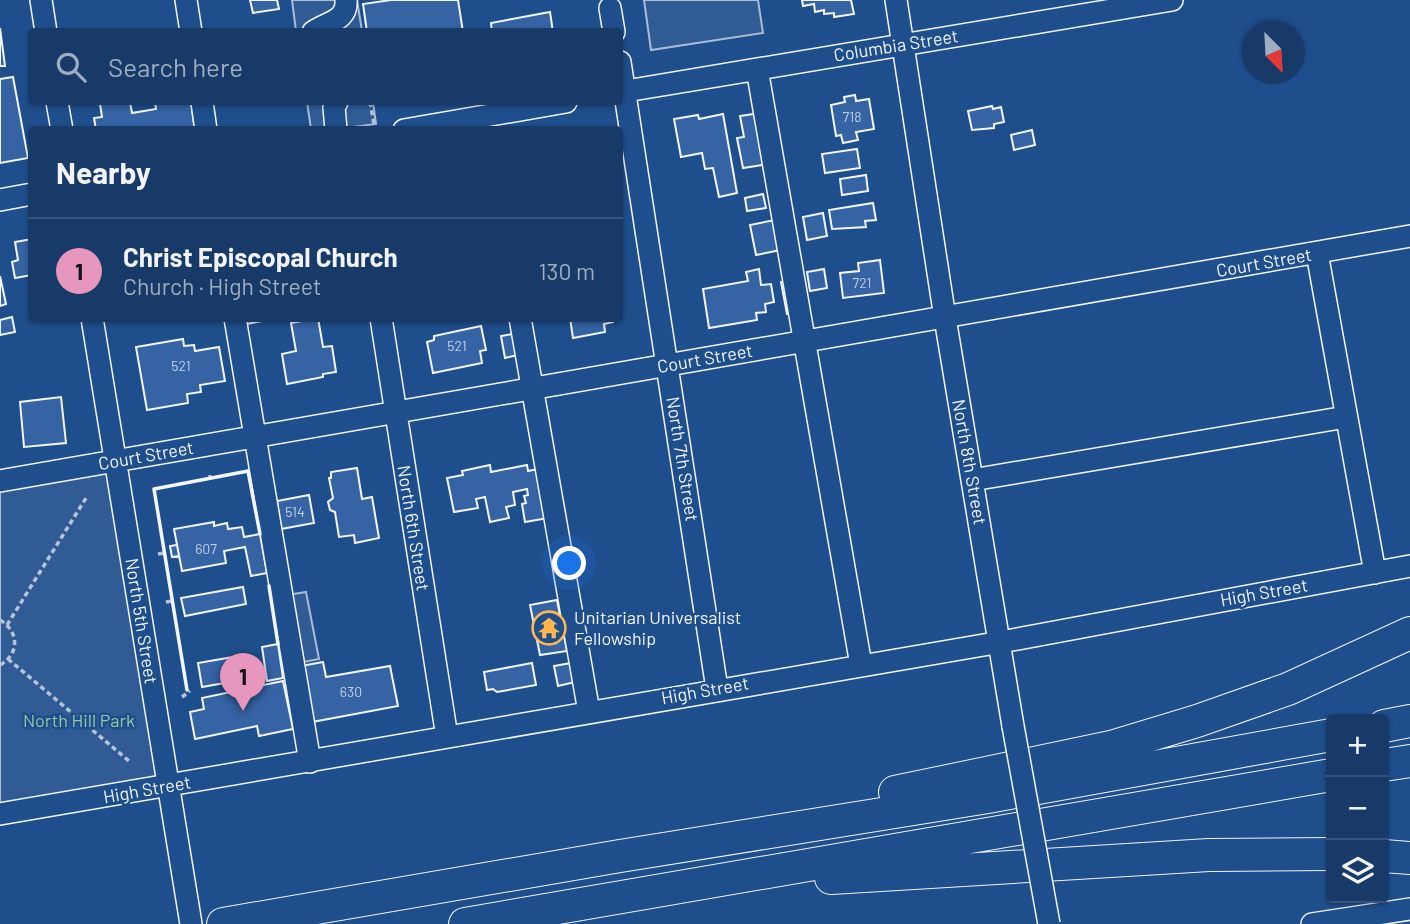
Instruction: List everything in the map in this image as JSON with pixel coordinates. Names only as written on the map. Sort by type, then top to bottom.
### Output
[{"type":"highway","points":[[620,856],[947,780],[1111,747],[1288,689],[1410,633]]},
{"type":"highway","points":[[1389,725],[1410,721]]},
{"type":"highway","points":[[222,924],[988,797],[1326,736]]},
{"type":"highway","points":[[1389,764],[1410,761]]},
{"type":"highway","points":[[465,924],[1326,776]]},
{"type":"highway","points":[[675,887],[1209,855],[1326,854]]},
{"type":"highway","points":[[1389,856],[1410,858]]},
{"type":"street","points":[[41,0],[45,28]]},
{"type":"street","points":[[186,0],[190,28]]},
{"type":"street","points":[[320,28],[342,16],[347,10],[346,0]]},
{"type":"street","name":"North 8th Street","points":[[896,0],[945,318],[1049,924]]},
{"type":"street","name":"Columbia Street","points":[[623,92],[1172,0]]},
{"type":"street","points":[[610,8],[613,28]]},
{"type":"street","points":[[757,69],[861,664]]},
{"type":"street","name":"North 7th Street","points":[[623,98],[717,689]]},
{"type":"street","points":[[58,105],[61,126]]},
{"type":"street","points":[[202,105],[205,126]]},
{"type":"street","points":[[335,105],[336,126]]},
{"type":"street","points":[[451,126],[486,123],[555,105]]},
{"type":"street","points":[[0,200],[28,195]]},
{"type":"street","name":"Court Street","points":[[0,481],[1410,236]]},
{"type":"street","points":[[1317,253],[1375,573]]},
{"type":"street","name":"North 5th Street","points":[[93,322],[191,924]]},
{"type":"street","points":[[236,322],[310,762]]},
{"type":"street","name":"North 6th Street","points":[[382,322],[447,737]]},
{"type":"street","points":[[521,322],[589,712]]},
{"type":"street","points":[[972,481],[1346,417]]},
{"type":"street","name":"High Street","points":[[0,814],[1001,642],[1410,566]]},
{"type":"street","points":[[1312,924],[1410,909]]},
{"type":"path","points":[[371,105],[374,126]]},
{"type":"path","points":[[7,625],[86,498]]},
{"type":"path","points":[[158,554],[165,553]]},
{"type":"path","points":[[166,602],[172,601]]},
{"type":"path","points":[[0,620],[14,634],[15,641],[8,659],[0,665]]},
{"type":"path","points":[[8,659],[129,761]]},
{"type":"path","points":[[182,697],[190,691]]},
{"type":"shaded area","points":[[292,0],[357,0],[362,28],[296,28]]},
{"type":"shaded area","points":[[644,0],[758,0],[763,33],[651,50]]},
{"type":"shaded area","points":[[307,105],[373,105],[376,124],[311,126]]},
{"type":"shaded area","name":"North Hill Park","points":[[115,462],[169,787],[0,814],[0,481]]},
{"type":"shaded area","points":[[306,592],[319,659],[293,664],[281,596]]},
{"type":"building","points":[[250,0],[277,0],[279,9],[253,13]]},
{"type":"building","points":[[391,0],[458,0],[462,28],[366,28],[363,4]]},
{"type":"building","points":[[802,0],[851,0],[854,14],[834,17],[834,13],[824,14],[824,10],[815,12],[814,4],[803,6]]},
{"type":"building","points":[[550,12],[552,28],[492,28],[491,23]]},
{"type":"building","points":[[0,28],[5,66],[0,66]]},
{"type":"building","points":[[13,77],[28,158],[0,163],[0,79]]},
{"type":"building","points":[[855,95],[856,101],[869,99],[874,129],[856,132],[858,140],[843,143],[841,135],[836,136],[831,105],[845,102],[844,97]]},
{"type":"building","points":[[100,105],[131,105],[132,113],[156,109],[155,105],[191,105],[194,126],[95,126],[94,118],[102,117]]},
{"type":"building","points":[[992,106],[993,109],[1001,107],[1004,122],[994,124],[994,128],[972,130],[968,111]]},
{"type":"building","points":[[760,113],[769,164],[743,168],[737,138],[744,137],[740,116]]},
{"type":"building","points":[[723,114],[737,193],[719,197],[713,168],[705,169],[702,153],[681,157],[674,119],[698,115],[699,119]]},
{"type":"building","points":[[1032,130],[1035,145],[1014,150],[1011,135]]},
{"type":"building","points":[[857,149],[860,168],[825,173],[822,154]]},
{"type":"building","points":[[866,175],[868,191],[842,195],[840,179]]},
{"type":"building","points":[[763,194],[766,208],[747,211],[745,198]]},
{"type":"building","points":[[873,203],[876,220],[865,221],[866,227],[832,229],[829,210]]},
{"type":"building","points":[[823,213],[827,236],[807,240],[803,217]]},
{"type":"building","points":[[775,220],[781,250],[756,255],[750,225]]},
{"type":"building","points":[[28,240],[28,276],[15,278],[12,262],[18,260],[15,242]]},
{"type":"building","points":[[880,260],[884,293],[843,298],[840,273],[859,271],[858,263]]},
{"type":"building","points":[[759,269],[761,285],[771,284],[774,302],[765,304],[766,312],[756,313],[757,320],[709,328],[703,289],[748,281],[746,272]]},
{"type":"building","points":[[824,269],[827,288],[810,291],[807,272]]},
{"type":"building","points":[[0,276],[6,304],[0,306]]},
{"type":"building","points":[[792,280],[798,312],[787,314],[781,282]]},
{"type":"building","points":[[12,317],[15,332],[0,335],[0,320]]},
{"type":"building","points":[[319,322],[323,347],[332,346],[336,372],[287,384],[282,354],[296,351],[291,323]]},
{"type":"building","points":[[571,322],[613,322],[604,324],[605,332],[573,338]]},
{"type":"building","points":[[481,326],[486,350],[480,351],[482,363],[433,373],[427,342],[434,340],[434,336]]},
{"type":"building","points":[[513,334],[518,355],[505,358],[501,336]]},
{"type":"building","points":[[183,339],[184,346],[194,345],[195,351],[219,347],[225,381],[200,385],[201,392],[187,394],[188,403],[147,410],[136,347]]},
{"type":"building","points":[[61,397],[66,443],[24,447],[20,402]]},
{"type":"building","points":[[490,465],[491,472],[527,465],[528,471],[538,469],[548,518],[525,522],[522,504],[526,503],[524,496],[528,495],[527,489],[513,492],[515,505],[506,507],[509,518],[490,522],[485,497],[476,499],[478,508],[454,512],[447,478],[463,475],[462,471]]},
{"type":"building","points":[[357,468],[362,499],[372,497],[379,538],[355,543],[354,535],[339,537],[335,512],[330,510],[328,502],[333,498],[329,478],[331,472]]},
{"type":"building","points":[[309,495],[314,523],[281,529],[277,501]]},
{"type":"building","points":[[214,522],[214,526],[227,523],[228,529],[242,527],[244,537],[260,534],[267,573],[251,576],[245,547],[224,551],[226,563],[182,571],[174,529]]},
{"type":"building","points":[[177,545],[179,556],[172,557],[170,546]]},
{"type":"building","points":[[243,587],[246,604],[185,616],[181,598]]},
{"type":"building","name":"Unitarian Universalist Fellowship","points":[[557,600],[567,651],[540,655],[530,605]]},
{"type":"building","points":[[278,644],[283,678],[267,681],[262,647]]},
{"type":"building","points":[[239,656],[242,671],[235,672],[236,681],[202,687],[198,663]]},
{"type":"building","points":[[323,662],[326,677],[390,666],[398,706],[312,722],[301,666]]},
{"type":"building","points":[[532,663],[536,685],[497,692],[493,689],[487,690],[484,672]]},
{"type":"building","points":[[571,663],[575,682],[558,686],[554,666]]},
{"type":"building","points":[[283,681],[293,729],[259,736],[257,726],[195,739],[190,712],[204,709],[202,698]]},
{"type":"wall","points":[[187,690],[154,489],[248,471],[260,534]]},
{"type":"wall","points":[[269,586],[278,644]]},
{"type":"place","name":"Unitarian Universalist Fellowship","points":[[549,628]]},
{"type":"place","name":"Christ Episcopal Church","points":[[243,711]]}]
